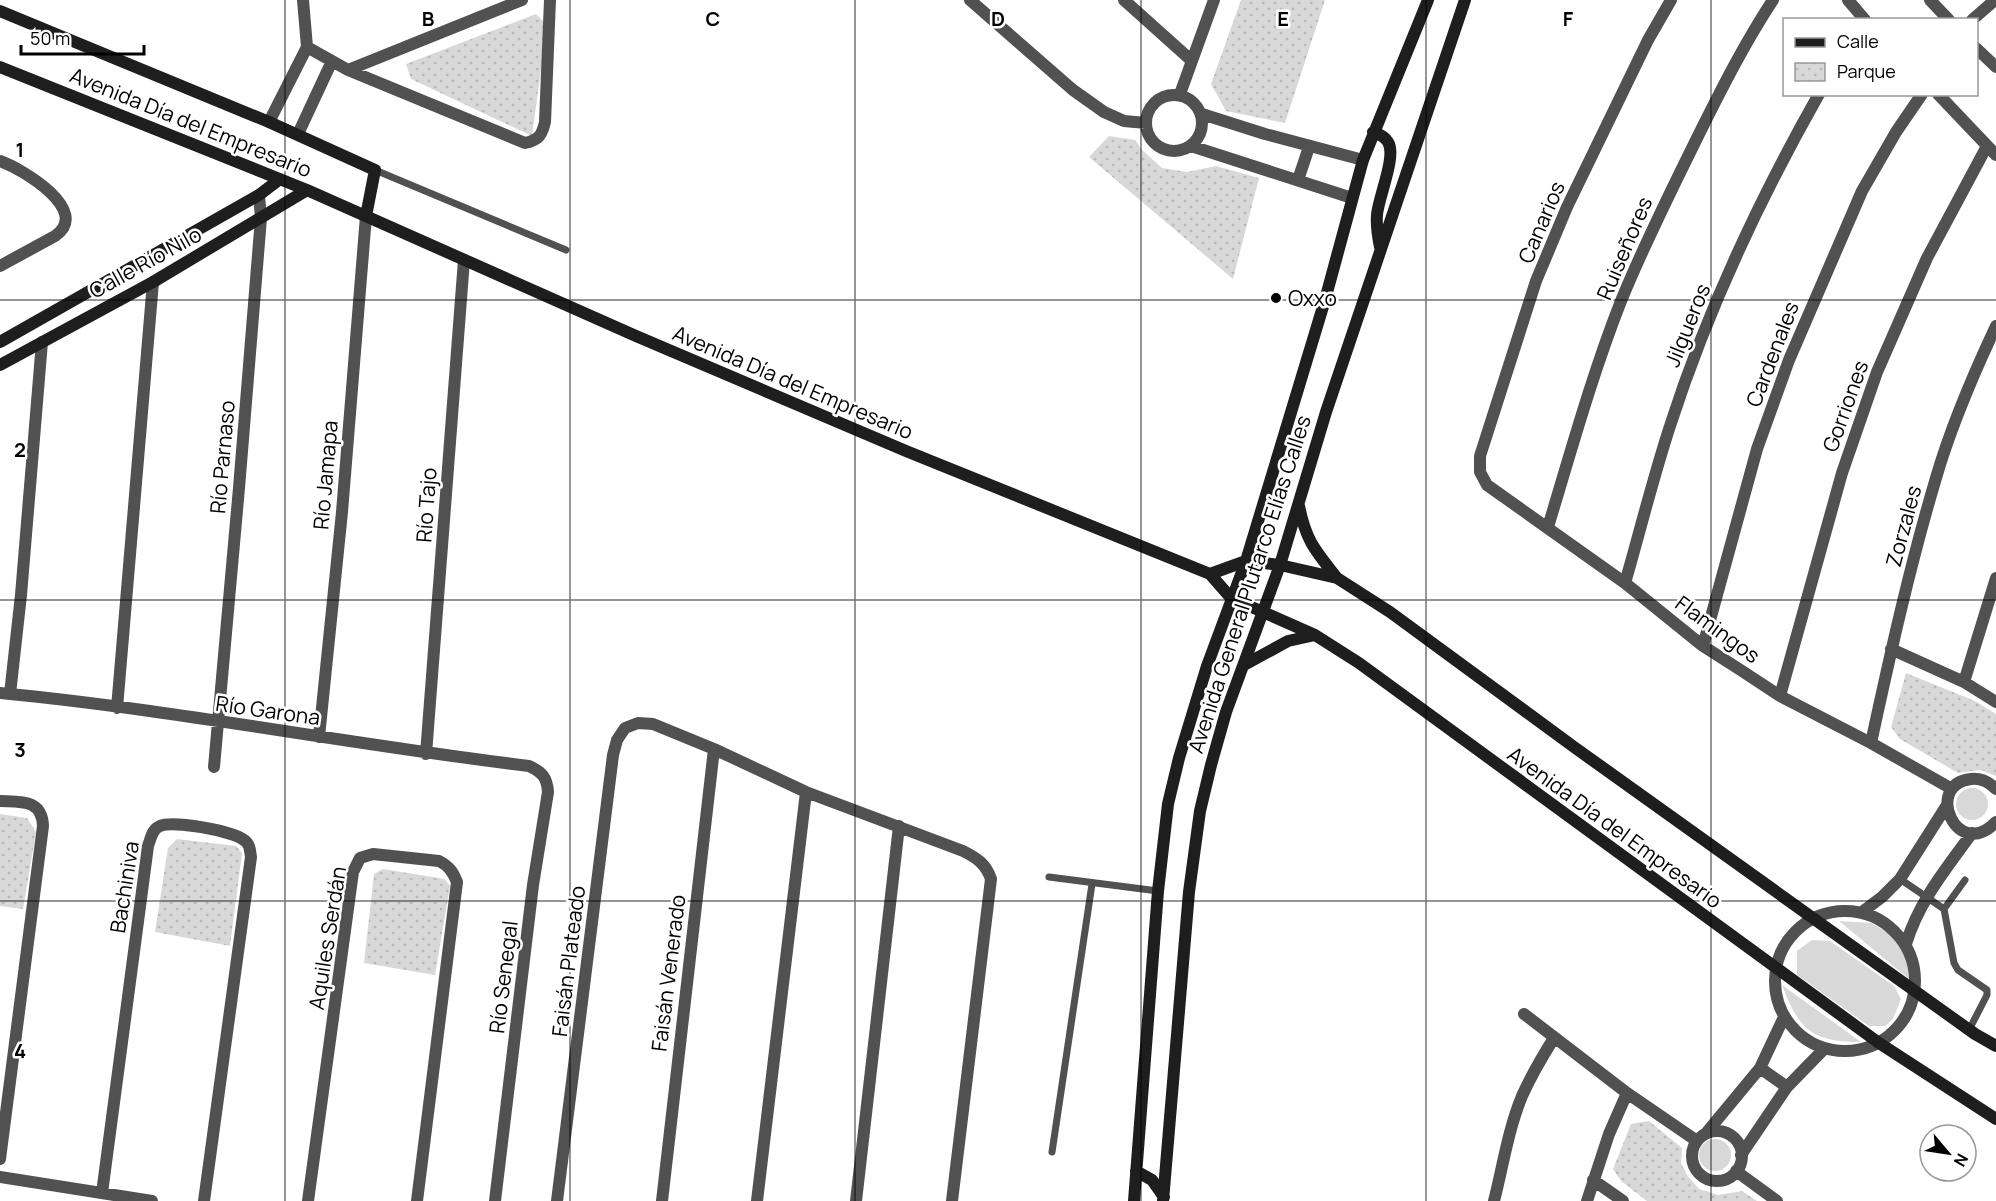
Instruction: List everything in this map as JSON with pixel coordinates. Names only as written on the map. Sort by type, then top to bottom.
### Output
[{"type":"street","points":[[269,122],[307,47],[303,0]]},
{"type":"street","points":[[348,70],[522,0]]},
{"type":"street","points":[[307,47],[348,70],[525,143],[536,141],[543,133],[545,122],[550,0]]},
{"type":"street","points":[[970,0],[1073,90],[1124,121],[1146,123]]},
{"type":"street","points":[[1124,0],[1192,61]]},
{"type":"street","points":[[1180,94],[1215,0]]},
{"type":"street","name":"Avenida General Plutarco Elías Calles","points":[[1134,1201],[1158,891],[1168,804],[1179,758],[1231,598],[1246,561],[1325,300],[1363,160],[1428,0]]},
{"type":"street","name":"Avenida General Plutarco Elías Calles","points":[[1163,1199],[1189,892],[1200,811],[1226,712],[1280,565],[1326,412],[1465,0]]},
{"type":"street","name":"Canarios","points":[[1480,472],[1480,456],[1536,281],[1567,207],[1648,40],[1671,0]]},
{"type":"street","name":"Ruiseñores","points":[[1548,527],[1583,410],[1621,302],[1667,198],[1722,88],[1773,0]]},
{"type":"street","points":[[1848,0],[1862,18]]},
{"type":"street","points":[[1930,0],[1946,18]]},
{"type":"street","points":[[1974,18],[1995,0]]},
{"type":"street","name":"Avenida Día del Empresario","points":[[0,11],[298,134],[375,170]]},
{"type":"street","points":[[1978,49],[1996,68]]},
{"type":"street","points":[[298,134],[332,61]]},
{"type":"street","name":"Avenida Día del Empresario","points":[[0,67],[307,190],[906,451],[1210,574],[1231,598],[1315,634],[1359,663],[1879,1043],[1996,1119]]},
{"type":"street","points":[[1180,94],[1194,101],[1202,114],[1202,131],[1191,146],[1180,151],[1167,151],[1156,145],[1148,135],[1146,123],[1150,106],[1164,96],[1180,94]]},
{"type":"street","name":"Jilgueros","points":[[1625,583],[1670,426],[1698,346],[1734,262],[1788,149],[1818,96]]},
{"type":"street","name":"Cardenales","points":[[1703,646],[1757,448],[1789,360],[1862,191],[1896,132],[1922,96]]},
{"type":"street","points":[[1940,96],[1992,150]]},
{"type":"street","points":[[1202,114],[1309,147],[1363,160]]},
{"type":"street","points":[[1373,132],[1388,141],[1390,147],[1390,161],[1377,215],[1381,252]]},
{"type":"street","points":[[1191,146],[1352,198]]},
{"type":"street","points":[[1299,180],[1309,147]]},
{"type":"street","name":"Gorriones","points":[[1780,696],[1842,473],[1877,372],[1927,258],[1992,150]]},
{"type":"street","points":[[0,161],[31,176],[50,193],[61,205],[66,215],[66,224],[55,236],[0,266]]},
{"type":"street","points":[[366,216],[375,170]]},
{"type":"street","name":"Calle Río Nilo","points":[[0,342],[259,195],[280,179]]},
{"type":"street","name":"Calle Río Nilo","points":[[0,365],[153,282],[307,190]]},
{"type":"street","name":"Río Parnaso","points":[[214,767],[261,218],[259,195]]},
{"type":"street","name":"Río Jamapa","points":[[319,737],[342,512],[366,216]]},
{"type":"street","name":"Río Tajo","points":[[426,754],[464,260]]},
{"type":"street","points":[[117,708],[153,282]]},
{"type":"street","name":"Zorzales","points":[[1871,743],[1891,649],[1936,477],[1971,381],[1996,326]]},
{"type":"street","points":[[5,694],[21,595],[42,342]]},
{"type":"street","name":"Flamingos","points":[[1480,472],[1487,484],[1625,583],[1703,646],[1780,696],[1871,743],[1952,789]]},
{"type":"street","points":[[1298,504],[1304,531],[1336,578]]},
{"type":"street","name":"Avenida Día del Empresario","points":[[1210,574],[1246,561],[1280,565],[1336,578],[1390,612],[1969,1030],[1996,1046]]},
{"type":"street","points":[[1964,682],[1996,578]]},
{"type":"street","points":[[1244,665],[1288,640],[1315,634]]},
{"type":"street","points":[[1891,649],[1964,682],[1996,702]]},
{"type":"street","name":"Río Garona","points":[[5,694],[219,722],[426,754],[529,766]]},
{"type":"street","name":"Faisán Plateado","points":[[558,1201],[613,755],[617,740],[625,728],[638,723],[653,724],[714,749]]},
{"type":"street","points":[[714,749],[806,792],[976,857],[987,868],[991,879],[952,1201]]},
{"type":"street","name":"Faisán Venerado","points":[[662,1201],[714,749]]},
{"type":"street","name":"Río Senegal","points":[[495,1201],[533,885],[548,792],[547,780],[540,771],[529,766]]},
{"type":"street","points":[[1862,912],[1900,879],[1947,805],[1952,789],[1967,779],[1975,778],[1984,780],[1996,789]]},
{"type":"street","points":[[757,1201],[806,792]]},
{"type":"street","points":[[0,801],[23,802],[36,807],[40,811],[43,826],[0,1159]]},
{"type":"street","points":[[1947,805],[1951,821],[1957,827],[1972,833],[1989,829],[1996,823]]},
{"type":"street","name":"Bachiniva","points":[[102,1193],[148,846],[155,830],[160,826],[177,824],[235,835],[245,840],[251,857],[204,1201]]},
{"type":"street","points":[[856,1201],[899,826]]},
{"type":"street","points":[[1906,944],[1913,920],[1926,897],[1972,833]]},
{"type":"street","name":"Aquiles Serdán","points":[[308,1201],[353,872],[360,858],[373,854],[439,861],[453,872],[457,882],[417,1201]]},
{"type":"street","points":[[1838,911],[1862,912],[1879,919],[1894,930],[1906,944],[1914,966],[1915,989],[1909,1011],[1896,1029],[1879,1043],[1852,1052],[1824,1049],[1794,1031],[1784,1017],[1776,993],[1776,969],[1783,948],[1796,930],[1814,918],[1838,911]]},
{"type":"street","points":[[1524,1014],[1627,1093],[1697,1141]]},
{"type":"street","points":[[1707,1132],[1729,1134],[1740,1147],[1740,1164],[1731,1176],[1717,1180],[1708,1179],[1695,1168],[1692,1155],[1697,1141],[1760,1068],[1784,1017]]},
{"type":"street","points":[[1494,1201],[1509,1137],[1522,1097],[1535,1068],[1554,1038]]},
{"type":"street","points":[[1741,1155],[1787,1087],[1824,1049]]},
{"type":"street","points":[[1760,1068],[1787,1087]]},
{"type":"street","points":[[1587,1201],[1609,1134],[1627,1093]]},
{"type":"street","points":[[1136,1171],[1152,1180],[1163,1199]]},
{"type":"street","points":[[1736,1171],[1777,1201]]},
{"type":"street","points":[[0,1176],[152,1201]]},
{"type":"street","points":[[1593,1180],[1623,1201]]},
{"type":"lane","points":[[375,170],[566,250]]},
{"type":"lane","points":[[1049,877],[1158,891]]},
{"type":"lane","points":[[1900,879],[1944,909],[1954,963],[1958,970],[1987,990],[1987,995],[1969,1030]]},
{"type":"lane","points":[[1944,909],[1965,880]]},
{"type":"lane","points":[[1052,1152],[1092,884]]},
{"type":"green space","points":[[1241,0],[1325,0],[1285,123],[1226,111],[1211,84]]},
{"type":"green space","points":[[536,14],[547,25],[532,136],[411,79],[406,64]]},
{"type":"green space","points":[[1109,136],[1135,140],[1142,150],[1162,168],[1187,172],[1216,166],[1259,178],[1233,279],[1089,157]]},
{"type":"green space","points":[[1906,673],[1975,701],[1996,714],[1996,776],[1981,770],[1958,773],[1900,739],[1891,727]]},
{"type":"green space","points":[[1972,788],[1984,792],[1988,804],[1984,816],[1972,820],[1960,816],[1956,804],[1960,792]]},
{"type":"green space","points":[[0,814],[27,818],[36,832],[23,909],[0,906]]},
{"type":"green space","points":[[177,839],[236,846],[242,853],[230,946],[155,932],[168,848]]},
{"type":"green space","points":[[383,869],[445,879],[450,886],[435,975],[364,963],[374,874]]},
{"type":"green space","points":[[1839,921],[1871,923],[1892,935],[1906,955],[1909,979]]},
{"type":"green space","points":[[1812,940],[1830,941],[1894,986],[1901,999],[1893,1019],[1885,1026],[1869,1026],[1797,975],[1797,951]]},
{"type":"green space","points":[[1782,985],[1861,1042],[1830,1039],[1810,1030],[1795,1013]]},
{"type":"green space","points":[[1649,1121],[1682,1148],[1681,1163],[1687,1175],[1699,1189],[1718,1195],[1742,1191],[1757,1201],[1647,1201],[1621,1181],[1613,1169],[1631,1124]]},
{"type":"green space","points":[[1715,1139],[1726,1144],[1731,1155],[1726,1166],[1715,1171],[1704,1166],[1699,1155],[1704,1144]]},
{"type":"place","name":"Oxxo","points":[[1276,298]]}]
